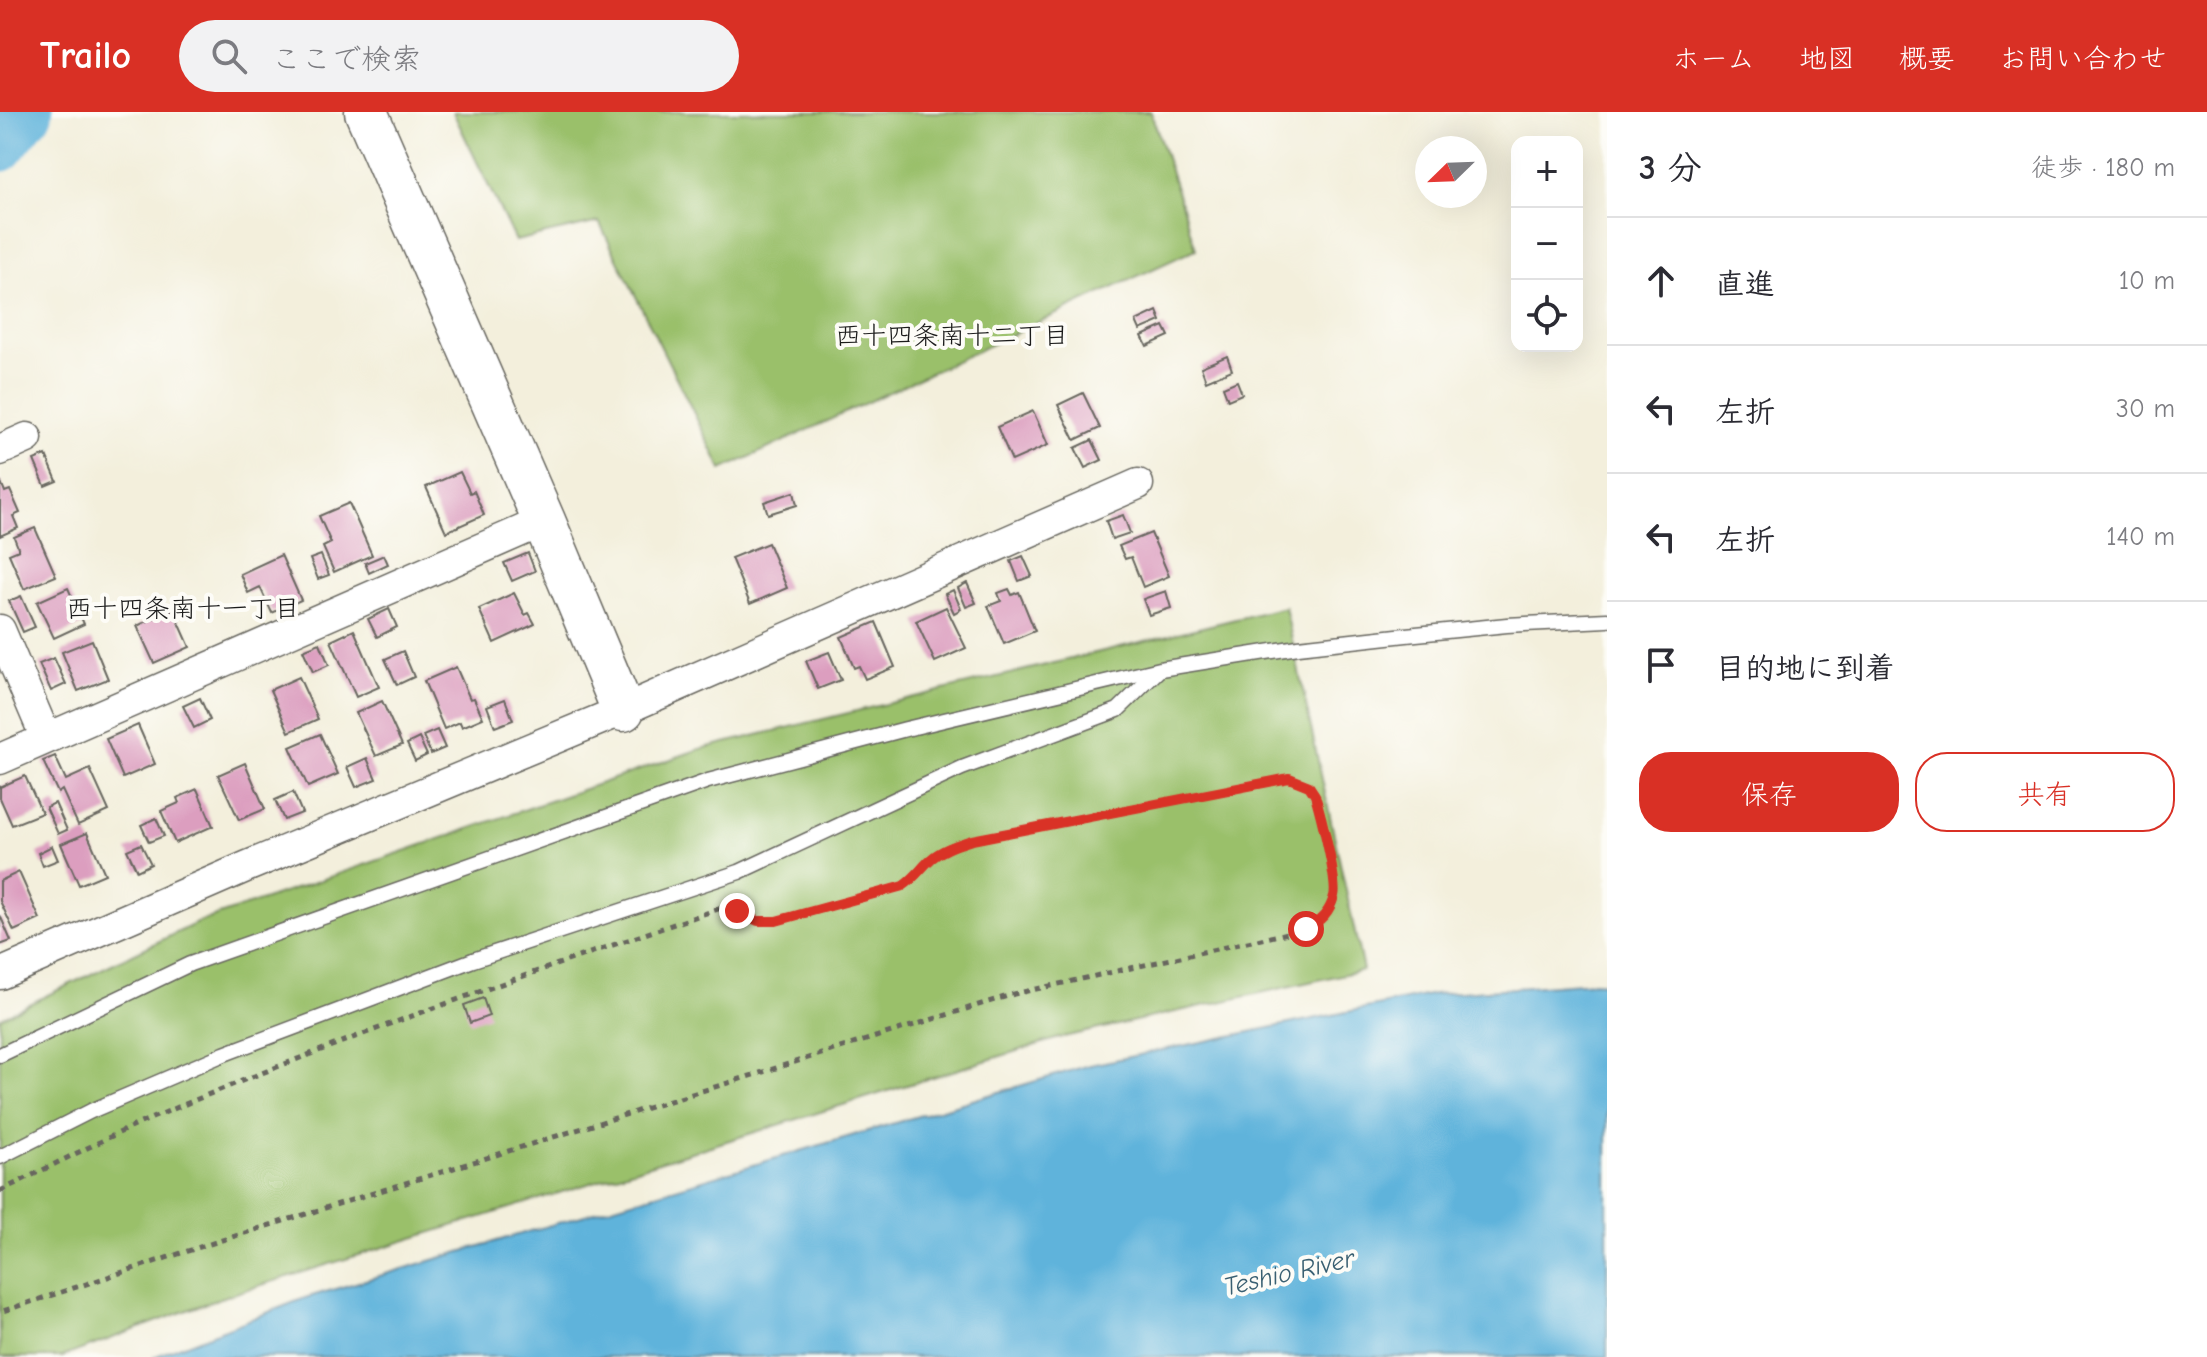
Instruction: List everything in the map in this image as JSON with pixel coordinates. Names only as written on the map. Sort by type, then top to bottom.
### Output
[{"type":"street","points":[[366,112],[623,710]]},
{"type":"street","points":[[0,974],[248,866],[623,710],[1138,484]]},
{"type":"street","points":[[0,759],[544,521]]},
{"type":"street","points":[[0,630],[46,738]]},
{"type":"lane","points":[[0,1055],[190,964],[708,781],[906,729],[1160,669],[1298,647],[1406,635],[1507,625],[1607,620]]},
{"type":"lane","points":[[0,1157],[91,1111],[224,1054],[473,960],[739,872],[962,768],[1118,710],[1160,669]]},
{"type":"path","points":[[0,1191],[161,1114],[283,1065],[721,908],[737,911],[758,921],[776,921],[903,886],[947,848],[972,840],[1289,778],[1309,786],[1320,812],[1336,892],[1321,921],[1306,929],[1014,994],[0,1312]]},
{"type":"green space","points":[[453,112],[1151,112],[1196,249],[722,470],[599,222],[515,241]]},
{"type":"green space","points":[[1285,607],[1363,970],[1059,1038],[220,1298],[62,1357],[0,1357],[0,1018],[199,922],[700,749]]},
{"type":"water","name":"Teshio River","points":[[1607,983],[1607,1357],[153,1357],[305,1298],[1090,1065],[1434,994]]},
{"type":"building","points":[[1157,311],[1161,321],[1140,330],[1136,321]]},
{"type":"building","points":[[1164,326],[1169,336],[1147,346],[1142,336]]},
{"type":"building","points":[[1227,356],[1232,370],[1206,381],[1201,367]]},
{"type":"building","points":[[1237,381],[1242,394],[1228,400],[1223,387]]},
{"type":"building","points":[[1083,393],[1100,428],[1075,440],[1058,405]]},
{"type":"building","points":[[1033,411],[1048,445],[1012,461],[997,427]]},
{"type":"building","points":[[1092,440],[1102,460],[1085,468],[1075,448]]},
{"type":"building","points":[[46,455],[57,481],[45,486],[34,460]]},
{"type":"building","points":[[460,472],[470,493],[474,491],[484,515],[446,532],[426,487]]},
{"type":"building","points":[[0,480],[5,492],[10,490],[20,513],[13,516],[18,528],[0,536]]},
{"type":"building","points":[[794,492],[797,505],[768,514],[764,502]]},
{"type":"building","points":[[349,503],[372,555],[334,572],[323,547],[331,543],[319,516]]},
{"type":"building","points":[[1123,515],[1130,533],[1112,539],[1106,521]]},
{"type":"building","points":[[35,528],[56,576],[24,589],[9,554],[19,550],[14,537]]},
{"type":"building","points":[[1151,533],[1169,576],[1143,587],[1131,557],[1125,559],[1119,546]]},
{"type":"building","points":[[768,543],[787,588],[750,604],[731,558]]},
{"type":"building","points":[[528,553],[535,571],[512,581],[504,563]]},
{"type":"building","points":[[281,555],[301,600],[272,613],[260,587],[248,593],[240,574]]},
{"type":"building","points":[[321,555],[329,575],[318,579],[310,559]]},
{"type":"building","points":[[384,555],[388,564],[369,573],[365,563]]},
{"type":"building","points":[[1023,556],[1032,576],[1019,581],[1011,561]]},
{"type":"building","points":[[967,583],[976,603],[966,607],[958,588]]},
{"type":"building","points":[[68,588],[84,624],[54,638],[37,602]]},
{"type":"building","points":[[1009,589],[1012,595],[1019,592],[1035,631],[1004,644],[988,606],[1001,601],[998,593]]},
{"type":"building","points":[[953,590],[961,609],[954,613],[945,594]]},
{"type":"building","points":[[1166,591],[1171,608],[1149,615],[1143,599]]},
{"type":"building","points":[[514,593],[525,615],[529,613],[535,624],[494,643],[479,609]]},
{"type":"building","points":[[21,596],[35,627],[23,632],[9,601]]},
{"type":"building","points":[[946,607],[966,648],[935,662],[916,621]]},
{"type":"building","points":[[173,609],[190,647],[154,663],[137,626]]},
{"type":"building","points":[[389,609],[397,627],[377,637],[368,619]]},
{"type":"building","points":[[876,622],[895,667],[865,679],[859,666],[854,668],[841,637]]},
{"type":"building","points":[[354,630],[379,687],[356,697],[331,641]]},
{"type":"building","points":[[92,640],[108,679],[78,691],[62,652]]},
{"type":"building","points":[[320,643],[329,665],[313,672],[303,650]]},
{"type":"building","points":[[403,651],[414,677],[397,685],[385,659]]},
{"type":"building","points":[[829,652],[841,680],[818,689],[806,661]]},
{"type":"building","points":[[54,658],[66,684],[51,691],[39,664]]},
{"type":"building","points":[[456,667],[470,699],[474,698],[483,718],[462,727],[460,722],[444,729],[424,681]]},
{"type":"building","points":[[299,677],[318,719],[289,732],[270,690]]},
{"type":"building","points":[[200,698],[210,720],[194,728],[183,706]]},
{"type":"building","points":[[505,699],[513,720],[495,727],[487,706]]},
{"type":"building","points":[[382,701],[402,745],[376,756],[356,713]]},
{"type":"building","points":[[138,725],[155,764],[123,778],[106,739]]},
{"type":"building","points":[[437,730],[445,748],[431,754],[423,736]]},
{"type":"building","points":[[320,734],[338,774],[308,787],[290,747]]},
{"type":"building","points":[[419,738],[427,755],[415,761],[407,744]]},
{"type":"building","points":[[55,756],[66,780],[90,769],[109,811],[78,825],[62,790],[58,793],[43,761]]},
{"type":"building","points":[[367,758],[376,779],[356,787],[347,767]]},
{"type":"building","points":[[245,763],[265,809],[239,820],[218,775]]},
{"type":"building","points":[[25,776],[42,813],[12,825],[0,798],[0,787]]},
{"type":"building","points":[[197,789],[213,826],[175,843],[161,811],[179,803],[177,798]]},
{"type":"building","points":[[293,792],[302,813],[284,820],[275,800]]},
{"type":"building","points":[[55,803],[67,830],[58,834],[46,807]]},
{"type":"building","points":[[156,818],[164,836],[149,842],[141,825]]},
{"type":"building","points":[[87,833],[105,874],[79,885],[61,844]]},
{"type":"building","points":[[141,844],[151,864],[137,871],[127,850]]},
{"type":"building","points":[[52,846],[58,860],[43,866],[38,853]]},
{"type":"building","points":[[19,872],[40,919],[14,931],[0,901],[0,881]]},
{"type":"building","points":[[0,915],[11,941],[0,945]]},
{"type":"building","points":[[483,998],[489,1016],[470,1023],[464,1005]]},
{"type":"waterway","points":[[0,147],[28,112]]},
{"type":"district","name":"西十四条南十二丁目","points":[[952,335]]},
{"type":"district","name":"西十四条南十一丁目","points":[[183,608]]},
{"type":"route","points":[[737,911],[758,921],[776,921],[903,886],[947,848],[972,840],[1289,778],[1309,786],[1315,795],[1336,892],[1321,921],[1306,929]]}]
